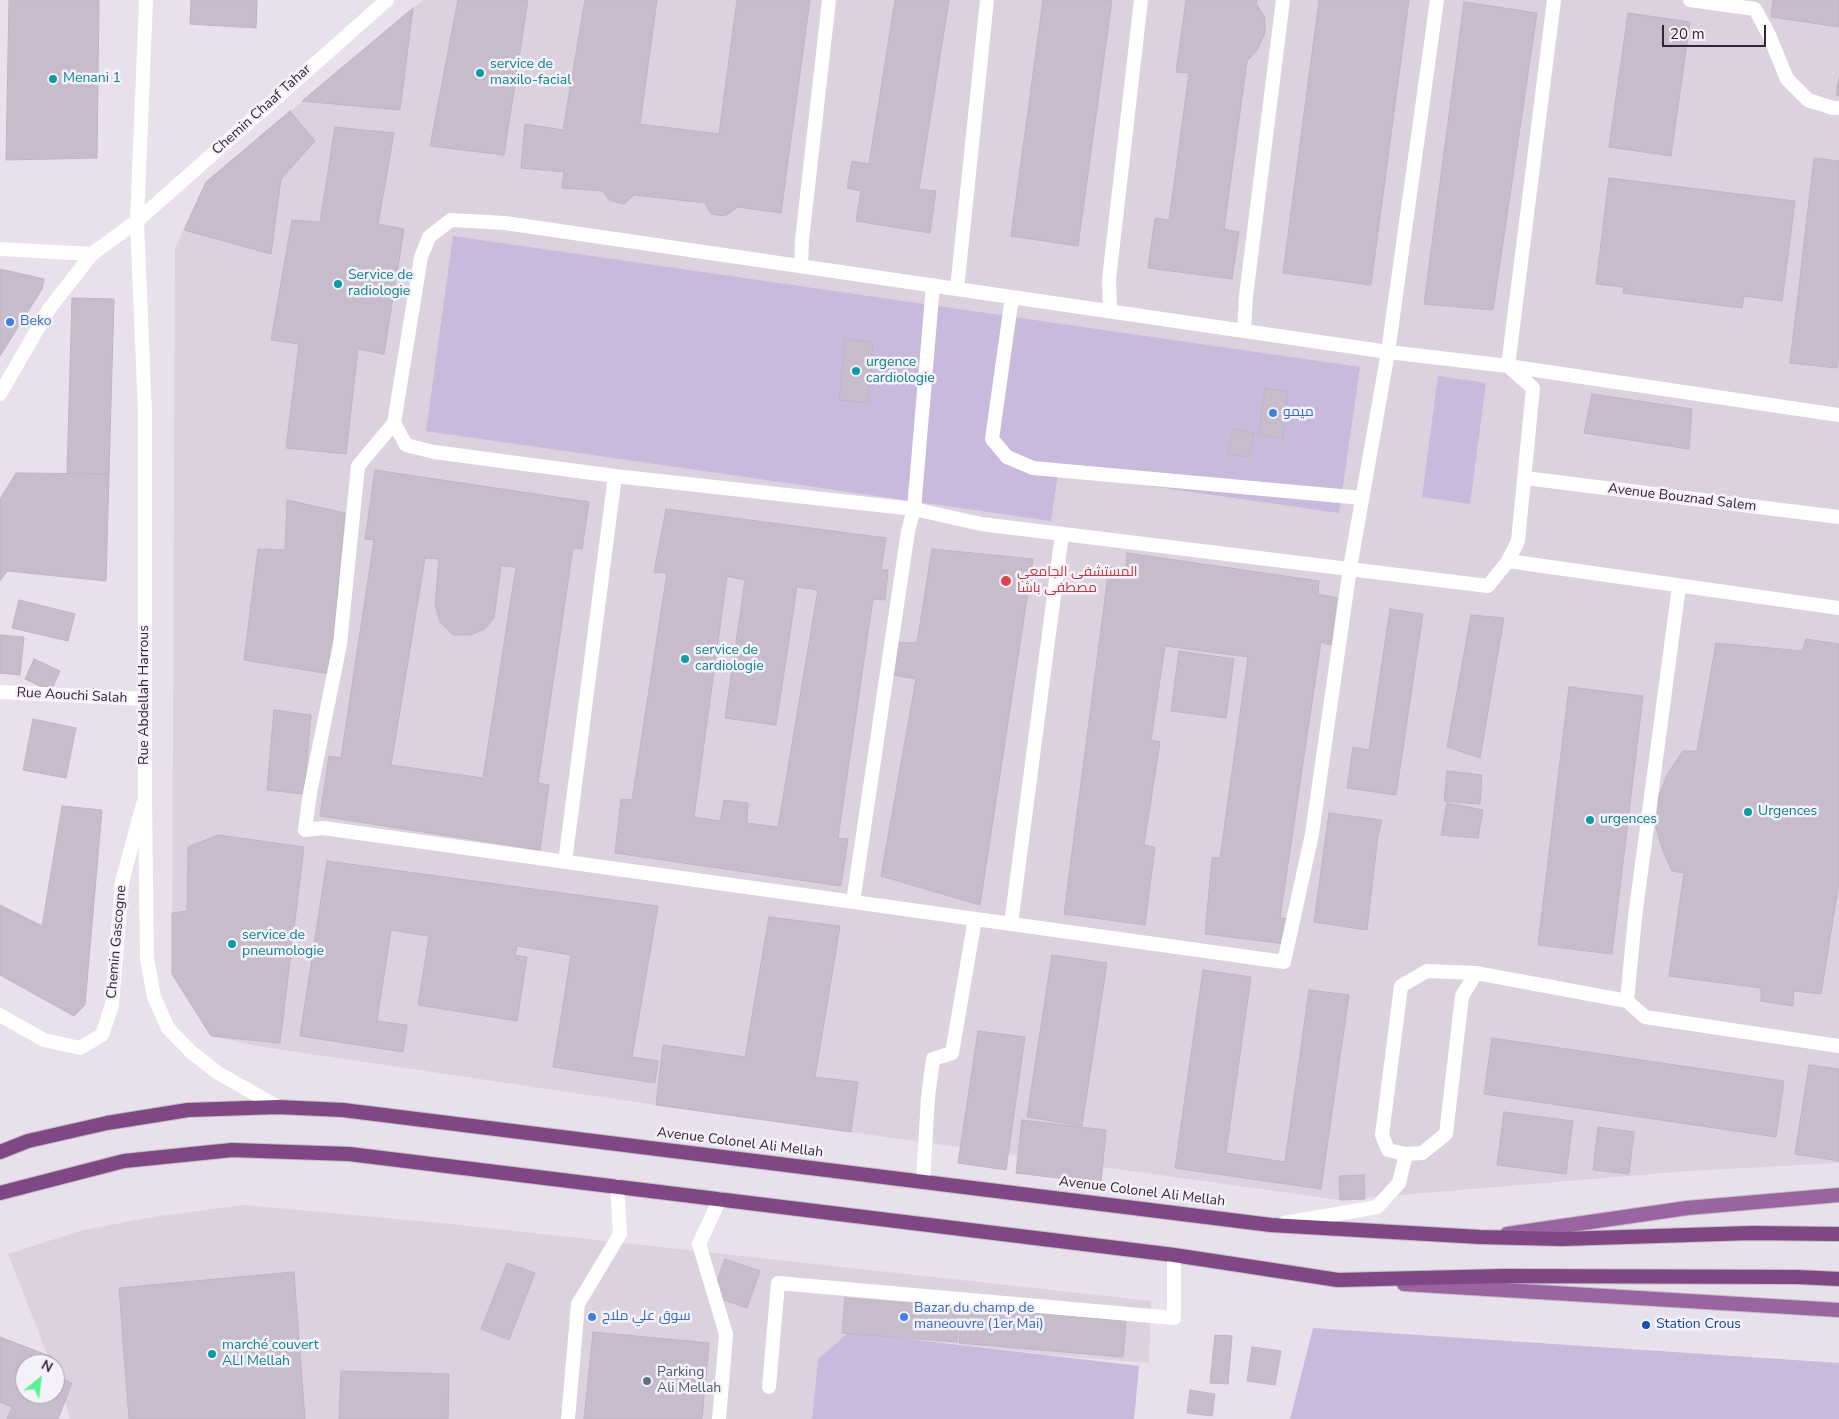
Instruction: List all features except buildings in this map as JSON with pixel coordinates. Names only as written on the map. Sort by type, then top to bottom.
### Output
[{"type":"highway","name":"Avenue Colonel Ali Mellah","points":[[0,1152],[28,1141],[116,1121],[188,1110],[278,1108],[343,1110],[1271,1225],[1480,1237],[1562,1239],[1751,1233],[1839,1234]]},
{"type":"highway","points":[[0,1194],[124,1161],[232,1150],[349,1154],[1174,1255],[1338,1280],[1502,1276],[1797,1277],[1839,1279]]},
{"type":"main road","points":[[1480,1237],[1687,1208],[1839,1194]]},
{"type":"main road","points":[[1338,1280],[1839,1310]]},
{"type":"street","name":"Rue Abdellah Harrous","points":[[146,0],[138,221],[145,414],[147,958],[154,996],[168,1028],[191,1052],[218,1073],[278,1108]]},
{"type":"street","name":"Chemin Chaaf Tahar","points":[[0,394],[49,309],[92,254],[138,221],[387,0]]},
{"type":"street","points":[[801,266],[803,231],[829,0]]},
{"type":"street","points":[[957,289],[987,0]]},
{"type":"street","points":[[1110,311],[1109,279],[1141,0]]},
{"type":"street","points":[[1244,331],[1246,296],[1283,0]]},
{"type":"street","points":[[1437,0],[1388,352],[1350,568],[1312,834],[1284,962],[323,828],[305,830],[310,793],[340,644],[358,466],[394,423],[421,257],[430,237],[451,220],[505,223],[1388,352],[1508,366],[1839,415]]},
{"type":"street","points":[[1508,366],[1554,0]]},
{"type":"street","points":[[1690,0],[1755,4],[1787,79],[1808,100],[1839,108]]},
{"type":"street","points":[[0,250],[92,254]]},
{"type":"street","points":[[854,902],[908,531],[914,510],[933,286]]},
{"type":"street","points":[[1012,297],[992,439],[1006,457],[1033,468],[1362,498]]},
{"type":"street","points":[[394,423],[406,445],[434,452],[615,476],[914,510],[981,524],[1488,586],[1508,561],[1518,541],[1525,478],[1533,388],[1508,366]]},
{"type":"street","points":[[565,862],[615,476]]},
{"type":"street","name":"Avenue Bouznad Salem","points":[[1525,478],[1839,517]]},
{"type":"street","points":[[1011,924],[1062,534]]},
{"type":"street","points":[[1508,561],[1839,608]]},
{"type":"street","points":[[1627,1001],[1635,917],[1679,586]]},
{"type":"street","name":"Rue Aouchi Salah","points":[[0,692],[145,699]]},
{"type":"street","name":"Chemin Gascogne","points":[[0,1015],[44,1040],[80,1048],[102,1035],[112,1005],[122,882],[145,798]]},
{"type":"street","points":[[923,1181],[928,1097],[933,1059],[952,1052],[975,919]]},
{"type":"street","points":[[1476,974],[1462,996],[1446,1134],[1422,1153],[1406,1154],[1388,1150],[1382,1135],[1401,986],[1427,971],[1476,974],[1627,1001],[1645,1017],[1839,1046]]},
{"type":"street","points":[[1271,1225],[1377,1207],[1399,1183],[1406,1154]]},
{"type":"street","points":[[568,1419],[578,1304],[620,1234],[617,1186]]},
{"type":"street","points":[[718,1419],[726,1334],[699,1244],[720,1199]]},
{"type":"street","points":[[769,1387],[778,1283],[1174,1318],[1174,1255]]},
{"type":"shaded area","name":"المستشفى الجامعي مصطفى باشا","points":[[423,0],[1839,0],[1839,1163],[1688,1171],[1340,1200],[656,1105],[257,1046],[211,1036],[172,974],[175,248],[206,182]]},
{"type":"shaded area","points":[[453,236],[1360,367],[1339,513],[1058,473],[1051,521],[426,431]]},
{"type":"shaded area","points":[[1438,376],[1486,383],[1470,504],[1422,497]]},
{"type":"shaded area","name":"سوق علي ملاح","points":[[244,1205],[451,1224],[1151,1301],[1149,1363],[1062,1356],[849,1332],[818,1359],[812,1419],[70,1419],[65,1400],[65,1354],[47,1354],[8,1254],[80,1231],[146,1218]]},
{"type":"shaded area","points":[[1313,1328],[1839,1363],[1839,1419],[1290,1419]]},
{"type":"shaded area","points":[[849,1332],[1139,1366],[1134,1419],[812,1419],[818,1359]]},
{"type":"shaded area","points":[[0,1372],[15,1394],[15,1404],[22,1404],[32,1419],[0,1419]]},
{"type":"place","name":"service de maxilo-facial","points":[[480,73]]},
{"type":"place","name":"Menani 1","points":[[53,79]]},
{"type":"place","name":"Service de radiologie","points":[[338,284]]},
{"type":"place","name":"Beko","points":[[10,322]]},
{"type":"place","name":"urgence cardiologie","points":[[856,371]]},
{"type":"place","name":"ميمو","points":[[1273,413]]},
{"type":"place","name":"المستشفى الجامعي مصطفى باشا","points":[[1006,581]]},
{"type":"place","name":"service de cardiologie","points":[[685,659]]},
{"type":"place","name":"Urgences","points":[[1748,812]]},
{"type":"place","name":"urgences","points":[[1590,820]]},
{"type":"place","name":"service de pneumologie","points":[[232,944]]},
{"type":"place","name":"سوق علي ملاح","points":[[592,1317]]},
{"type":"place","name":"Bazar du champ de maneouvre (1er Mai)","points":[[904,1317]]},
{"type":"place","name":"Station Crous","points":[[1646,1325]]},
{"type":"place","name":"marché couvert ALI Mellah","points":[[212,1354]]},
{"type":"place","name":"Parking Ali Mellah","points":[[647,1381]]}]
